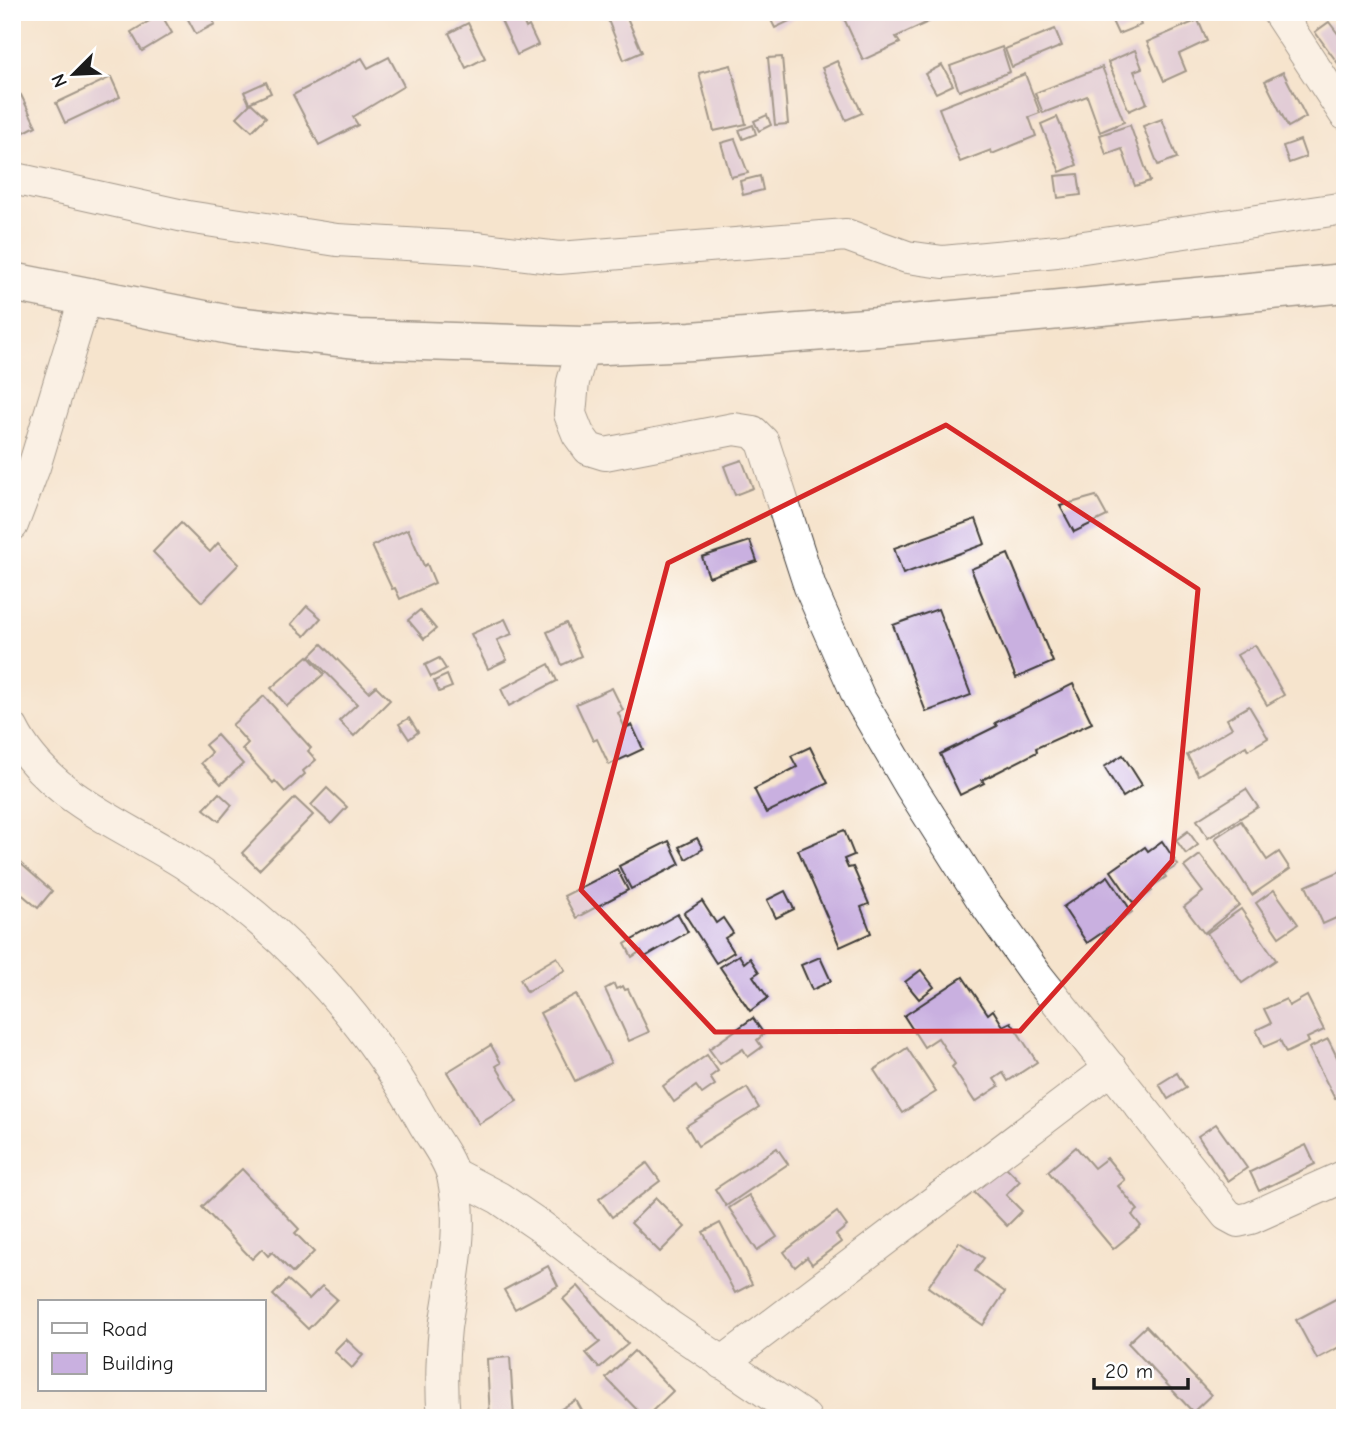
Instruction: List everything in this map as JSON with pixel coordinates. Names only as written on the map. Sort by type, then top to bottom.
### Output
[{"type":"main road","points":[[12,282],[235,326],[358,339],[583,346],[880,327],[1345,283]]},
{"type":"street","points":[[1278,12],[1345,114]]},
{"type":"street","points":[[12,178],[188,217],[324,238],[476,248],[559,258],[846,235],[907,257],[943,262],[1057,251],[1345,208]]},
{"type":"street","points":[[12,525],[34,467],[86,296]]},
{"type":"street","points":[[583,346],[573,382],[570,414],[589,449],[605,454],[734,429],[753,432],[764,442],[810,587],[859,698],[911,787],[982,899],[1037,976],[1227,1215],[1238,1220],[1251,1219],[1345,1176]]},
{"type":"street","points":[[12,728],[22,748],[61,789],[184,864],[250,912],[309,965],[360,1023],[418,1112],[453,1174],[458,1234],[444,1344],[441,1384],[444,1418]]},
{"type":"street","points":[[722,1363],[1111,1068]]},
{"type":"street","points":[[453,1174],[499,1198],[540,1226],[632,1299],[805,1418]]},
{"type":"highlighted area","points":[[946,425],[1198,589],[1172,861],[1020,1031],[715,1032],[581,890],[668,563]]},
{"type":"building","points":[[184,12],[208,12],[215,24],[196,34]]},
{"type":"building","points":[[497,12],[519,12],[538,45],[517,55]]},
{"type":"building","points":[[767,12],[803,12],[804,14],[775,28]]},
{"type":"building","points":[[841,12],[939,12],[941,16],[896,37],[900,43],[863,60]]},
{"type":"building","points":[[1136,12],[1141,25],[1118,34],[1112,21]]},
{"type":"building","points":[[625,13],[642,52],[624,60],[608,20]]},
{"type":"building","points":[[161,14],[172,33],[142,51],[131,32]]},
{"type":"building","points":[[1198,20],[1207,41],[1179,54],[1186,71],[1164,81],[1147,42]]},
{"type":"building","points":[[1329,22],[1345,43],[1345,73],[1315,32]]},
{"type":"building","points":[[468,23],[485,58],[466,68],[449,33]]},
{"type":"building","points":[[1055,29],[1062,46],[1012,67],[1005,49]]},
{"type":"building","points":[[1002,47],[1010,72],[959,91],[950,66]]},
{"type":"building","points":[[1135,50],[1142,68],[1134,71],[1147,103],[1129,111],[1108,62]]},
{"type":"building","points":[[389,57],[404,86],[353,117],[358,125],[319,145],[293,95],[362,58],[368,68]]},
{"type":"building","points":[[782,57],[788,124],[775,125],[768,58]]},
{"type":"building","points":[[837,61],[862,113],[846,120],[822,68]]},
{"type":"building","points":[[731,65],[746,124],[714,131],[699,73]]},
{"type":"building","points":[[942,65],[953,85],[936,93],[925,74]]},
{"type":"building","points":[[1102,67],[1124,122],[1100,132],[1087,96],[1043,113],[1035,93]]},
{"type":"building","points":[[1283,72],[1306,117],[1288,127],[1265,81]]},
{"type":"building","points":[[1025,74],[1040,113],[1029,117],[1036,136],[992,154],[991,150],[960,162],[939,108]]},
{"type":"building","points":[[111,77],[120,97],[65,123],[56,103]]},
{"type":"building","points":[[266,82],[271,93],[249,103],[244,92]]},
{"type":"building","points":[[21,95],[36,126],[17,136],[12,127],[12,100]]},
{"type":"building","points":[[251,103],[266,117],[252,131],[237,117]]},
{"type":"building","points":[[767,115],[771,125],[759,131],[754,121]]},
{"type":"building","points":[[1057,117],[1077,165],[1060,172],[1041,124]]},
{"type":"building","points":[[1162,119],[1177,158],[1158,165],[1143,126]]},
{"type":"building","points":[[753,125],[756,134],[743,139],[739,130]]},
{"type":"building","points":[[1130,125],[1150,181],[1135,186],[1122,149],[1106,155],[1100,135]]},
{"type":"building","points":[[735,139],[748,173],[731,177],[721,143]]},
{"type":"building","points":[[1300,140],[1306,157],[1289,163],[1283,146]]},
{"type":"building","points":[[1078,174],[1081,195],[1058,198],[1055,176]]},
{"type":"building","points":[[760,176],[763,190],[743,195],[740,181]]},
{"type":"building","points":[[742,460],[753,488],[735,495],[724,466]]},
{"type":"building","points":[[1096,496],[1107,516],[1074,532],[1060,506]]},
{"type":"building","points":[[976,519],[985,544],[903,574],[894,548]]},
{"type":"building","points":[[181,523],[210,552],[218,543],[239,564],[202,602],[153,552]]},
{"type":"building","points":[[408,529],[424,566],[427,564],[435,583],[400,599],[395,588],[392,589],[372,546]]},
{"type":"building","points":[[750,541],[757,561],[709,577],[702,557]]},
{"type":"building","points":[[1008,554],[1053,662],[1016,678],[971,569]]},
{"type":"building","points":[[307,606],[321,618],[305,636],[291,624]]},
{"type":"building","points":[[938,609],[971,695],[926,712],[893,625]]},
{"type":"building","points":[[420,610],[436,629],[424,639],[408,620]]},
{"type":"building","points":[[505,619],[512,634],[497,640],[507,660],[488,669],[471,634]]},
{"type":"building","points":[[566,623],[581,656],[562,665],[547,632]]},
{"type":"building","points":[[322,644],[369,692],[376,686],[390,700],[354,736],[339,721],[357,704],[310,656]]},
{"type":"building","points":[[1255,645],[1284,695],[1267,705],[1237,655]]},
{"type":"building","points":[[308,656],[324,674],[287,706],[271,688]]},
{"type":"building","points":[[439,658],[446,669],[431,677],[425,665]]},
{"type":"building","points":[[549,664],[557,681],[509,706],[501,689]]},
{"type":"building","points":[[447,675],[452,687],[439,692],[434,681]]},
{"type":"building","points":[[1073,684],[1092,723],[1036,748],[1037,752],[982,780],[984,783],[960,795],[940,754]]},
{"type":"building","points":[[612,688],[623,710],[618,713],[625,728],[632,725],[643,749],[609,765],[597,739],[593,741],[576,704]]},
{"type":"building","points":[[264,696],[311,748],[308,751],[316,760],[285,792],[275,781],[273,783],[242,749],[248,743],[232,725]]},
{"type":"building","points":[[1249,706],[1268,738],[1248,750],[1246,746],[1198,775],[1187,755],[1232,728],[1227,719]]},
{"type":"building","points":[[409,718],[418,732],[409,739],[399,724]]},
{"type":"building","points":[[217,735],[243,764],[221,784],[201,763],[212,753],[205,745]]},
{"type":"building","points":[[810,747],[828,783],[766,813],[754,789],[797,767],[791,756]]},
{"type":"building","points":[[1123,755],[1142,785],[1123,797],[1104,767]]},
{"type":"building","points":[[327,788],[347,807],[331,824],[311,805]]},
{"type":"building","points":[[1246,789],[1258,807],[1208,838],[1197,820]]},
{"type":"building","points":[[219,793],[232,805],[219,821],[204,809]]},
{"type":"building","points":[[295,798],[313,815],[259,870],[242,853]]},
{"type":"building","points":[[1241,821],[1267,860],[1279,852],[1290,869],[1252,895],[1215,838]]},
{"type":"building","points":[[844,830],[854,855],[844,859],[848,868],[853,867],[869,904],[861,907],[871,933],[840,947],[798,850]]},
{"type":"building","points":[[1188,831],[1198,845],[1186,854],[1176,840]]},
{"type":"building","points":[[697,838],[703,849],[686,859],[679,847]]},
{"type":"building","points":[[669,841],[680,864],[631,889],[619,866]]},
{"type":"building","points":[[1162,841],[1178,865],[1164,874],[1166,877],[1150,888],[1152,891],[1134,904],[1111,871],[1145,847],[1148,851]]},
{"type":"building","points":[[1200,855],[1239,905],[1204,933],[1184,907],[1203,892],[1184,867]]},
{"type":"building","points":[[12,856],[52,891],[38,908],[12,886]]},
{"type":"building","points":[[617,869],[628,890],[576,918],[564,896]]},
{"type":"building","points":[[1345,869],[1345,914],[1323,924],[1306,886]]},
{"type":"building","points":[[1108,876],[1132,912],[1087,943],[1063,907]]},
{"type":"building","points":[[1274,890],[1298,924],[1279,937],[1256,903]]},
{"type":"building","points":[[785,891],[794,909],[776,918],[767,900]]},
{"type":"building","points":[[702,901],[716,923],[723,918],[733,933],[725,938],[734,952],[716,963],[684,913]]},
{"type":"building","points":[[1241,909],[1276,960],[1242,983],[1207,933]]},
{"type":"building","points":[[678,914],[688,932],[645,957],[641,951],[632,957],[625,944]]},
{"type":"building","points":[[739,955],[744,963],[750,958],[759,972],[753,976],[768,998],[750,1011],[720,967]]},
{"type":"building","points":[[557,957],[565,970],[527,992],[520,979]]},
{"type":"building","points":[[820,957],[831,981],[812,990],[801,965]]},
{"type":"building","points":[[921,970],[934,987],[919,999],[905,982]]},
{"type":"building","points":[[963,977],[988,1014],[993,1010],[1003,1026],[1011,1022],[1037,1062],[1008,1081],[1003,1073],[994,1079],[999,1086],[975,1102],[952,1067],[955,1064],[938,1038],[924,1047],[904,1016]]},
{"type":"building","points":[[614,984],[616,989],[623,986],[625,990],[628,989],[649,1032],[629,1041],[605,989]]},
{"type":"building","points":[[576,994],[611,1063],[575,1081],[540,1013]]},
{"type":"building","points":[[1307,996],[1324,1030],[1307,1038],[1309,1042],[1286,1053],[1280,1040],[1264,1047],[1256,1030],[1271,1023],[1264,1009],[1286,999],[1289,1006]]},
{"type":"building","points":[[753,1018],[764,1034],[757,1040],[762,1047],[748,1057],[743,1049],[720,1064],[709,1049]]},
{"type":"building","points":[[1328,1039],[1345,1073],[1345,1095],[1335,1099],[1309,1048]]},
{"type":"building","points":[[491,1045],[501,1063],[496,1066],[517,1101],[479,1124],[447,1072]]},
{"type":"building","points":[[907,1048],[936,1092],[902,1113],[874,1070]]},
{"type":"building","points":[[707,1055],[718,1071],[710,1077],[715,1085],[702,1094],[696,1086],[674,1102],[663,1086]]},
{"type":"building","points":[[1177,1073],[1186,1088],[1168,1099],[1159,1084]]},
{"type":"building","points":[[747,1088],[759,1108],[698,1146],[686,1126]]},
{"type":"building","points":[[1216,1124],[1247,1168],[1228,1181],[1198,1136]]},
{"type":"building","points":[[1306,1145],[1315,1164],[1259,1191],[1250,1172]]},
{"type":"building","points":[[1076,1147],[1094,1168],[1107,1158],[1125,1180],[1118,1186],[1138,1210],[1132,1215],[1141,1226],[1113,1249],[1048,1171]]},
{"type":"building","points":[[777,1148],[788,1164],[726,1206],[715,1189]]},
{"type":"building","points":[[647,1163],[660,1181],[612,1217],[599,1199]]},
{"type":"building","points":[[1002,1163],[1020,1181],[1006,1195],[1022,1211],[1007,1226],[973,1191]]},
{"type":"building","points":[[242,1169],[299,1229],[295,1233],[314,1252],[293,1273],[272,1252],[268,1256],[262,1249],[252,1259],[202,1207]]},
{"type":"building","points":[[749,1195],[777,1237],[757,1250],[729,1208]]},
{"type":"building","points":[[656,1198],[685,1227],[660,1252],[631,1223]]},
{"type":"building","points":[[837,1212],[847,1226],[836,1235],[841,1242],[812,1264],[807,1257],[795,1267],[784,1252]]},
{"type":"building","points":[[720,1223],[752,1284],[735,1293],[703,1232]]},
{"type":"building","points":[[959,1242],[984,1258],[975,1271],[1005,1292],[983,1325],[928,1287]]},
{"type":"building","points":[[548,1266],[558,1286],[515,1309],[504,1290]]},
{"type":"building","points":[[288,1280],[309,1299],[322,1286],[337,1299],[308,1329],[273,1295]]},
{"type":"building","points":[[578,1286],[628,1344],[599,1368],[586,1353],[600,1342],[563,1299]]},
{"type":"building","points":[[1345,1294],[1345,1344],[1317,1359],[1296,1320]]},
{"type":"building","points":[[1146,1326],[1211,1395],[1193,1412],[1128,1343]]},
{"type":"building","points":[[346,1339],[363,1355],[352,1368],[334,1351]]},
{"type":"building","points":[[634,1351],[673,1391],[645,1418],[606,1378]]},
{"type":"building","points":[[510,1357],[514,1418],[490,1418],[487,1359]]},
{"type":"building","points":[[576,1400],[586,1418],[561,1418],[558,1411]]}]
